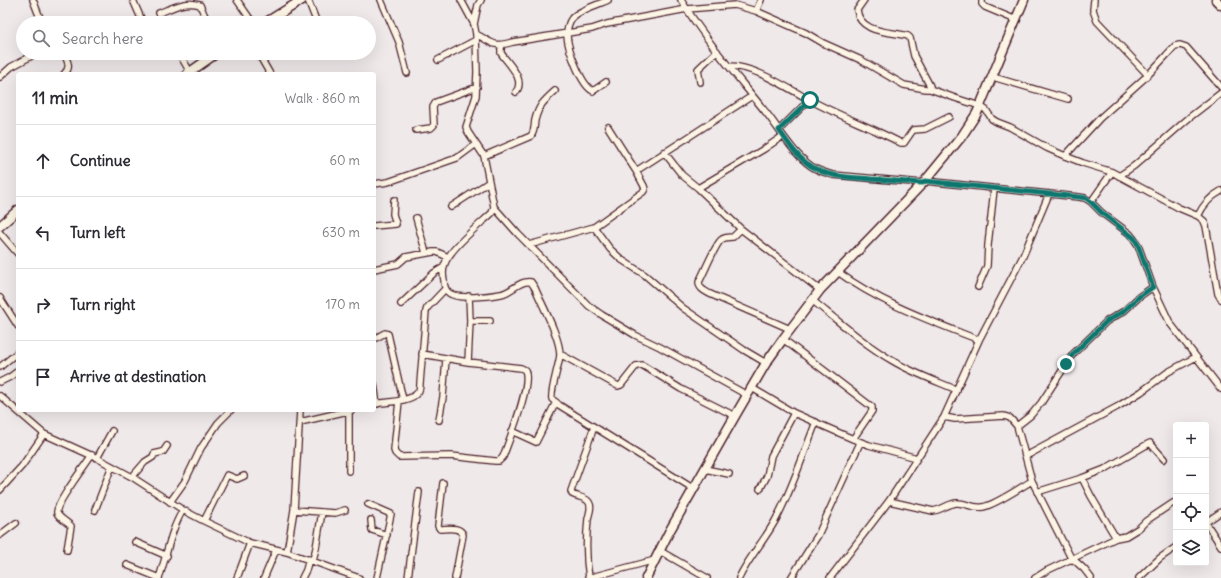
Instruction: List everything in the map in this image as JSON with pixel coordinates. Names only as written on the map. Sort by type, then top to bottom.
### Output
[{"type":"street","points":[[34,0],[40,16]]},
{"type":"street","points":[[133,0],[140,16]]},
{"type":"street","points":[[237,0],[248,16]]},
{"type":"street","points":[[276,16],[302,0]]},
{"type":"street","points":[[308,0],[314,16]]},
{"type":"street","points":[[381,0],[399,42],[407,73]]},
{"type":"street","points":[[461,0],[474,24],[476,37],[477,87],[476,96],[466,127],[484,156],[494,207],[492,213],[453,250],[448,257],[444,267],[443,278],[445,288],[450,294],[456,296],[500,294],[507,292],[520,283],[526,281],[531,282],[555,334],[560,354],[552,399],[694,489]]},
{"type":"street","points":[[606,82],[592,91],[587,87],[583,82],[574,60],[567,41],[567,34],[568,25],[573,17],[608,0]]},
{"type":"street","points":[[682,0],[717,51],[783,136],[802,158],[811,166],[822,172],[833,175],[994,188],[1086,198],[1102,213],[1134,238],[1153,287],[1170,323],[1221,389]]},
{"type":"street","points":[[756,11],[761,0]]},
{"type":"street","points":[[864,0],[857,10],[858,16],[862,23],[877,30],[908,36],[910,38],[914,56],[930,86],[930,89]]},
{"type":"street","points":[[982,0],[982,4],[985,7],[1016,20]]},
{"type":"street","points":[[646,578],[669,532],[735,416],[766,363],[790,329],[820,290],[924,182],[962,136],[980,106],[1024,0]]},
{"type":"street","points":[[1094,0],[1093,10],[1097,21],[1148,75]]},
{"type":"street","points":[[1216,0],[1221,5]]},
{"type":"street","points":[[159,13],[187,1],[200,5],[205,16]]},
{"type":"street","points":[[474,24],[479,2]]},
{"type":"street","points":[[476,37],[492,44],[502,45],[528,39],[567,34],[592,29],[607,24],[687,9],[735,5],[756,11],[806,33],[823,43],[861,60],[904,85],[926,90],[930,89],[970,104],[980,106],[986,110],[992,119],[1010,127],[1047,148],[1083,163],[1112,172],[1179,208],[1198,216],[1204,221],[1206,226],[1218,294],[1221,299]]},
{"type":"street","points":[[438,60],[476,37]]},
{"type":"street","points":[[502,45],[501,53],[519,79],[518,89],[516,92]]},
{"type":"street","points":[[1066,156],[1100,118],[1148,75],[1175,46],[1180,45],[1186,47],[1221,87]]},
{"type":"street","points":[[700,82],[698,69],[717,51]]},
{"type":"street","points":[[0,76],[24,60]]},
{"type":"street","points":[[66,60],[69,67],[67,72]]},
{"type":"street","points":[[182,60],[188,72]]},
{"type":"street","points":[[189,72],[207,60]]},
{"type":"street","points":[[262,60],[269,72]]},
{"type":"street","points":[[729,66],[738,66],[749,69],[774,80],[810,100],[901,143],[904,143],[908,139],[913,130],[925,129],[949,117]]},
{"type":"street","points":[[993,77],[1068,98]]},
{"type":"street","points":[[416,130],[431,128],[434,125],[433,107],[436,102],[477,87]]},
{"type":"street","points":[[484,156],[531,136],[534,132],[538,108],[555,91]]},
{"type":"street","points":[[1120,176],[1221,93]]},
{"type":"street","points":[[636,171],[752,96]]},
{"type":"street","points":[[779,130],[810,100]]},
{"type":"street","points":[[529,245],[594,227],[643,192],[645,189],[644,186],[636,171],[608,127]]},
{"type":"street","points":[[698,188],[783,136]]},
{"type":"street","points":[[376,184],[388,182],[457,158],[476,144]]},
{"type":"street","points":[[664,152],[682,175],[698,188],[741,229],[820,290]]},
{"type":"street","points":[[1091,202],[1112,172]]},
{"type":"street","points":[[451,207],[489,182]]},
{"type":"street","points":[[978,287],[987,266],[994,188]]},
{"type":"street","points":[[1198,216],[1200,210],[1210,198],[1221,191]]},
{"type":"street","points":[[830,578],[890,501],[944,417],[958,390],[979,340],[1023,256],[1049,194]]},
{"type":"street","points":[[376,226],[396,224],[392,214],[394,200]]},
{"type":"street","points":[[494,207],[518,234],[577,294],[602,315],[645,341],[660,346],[693,366],[853,439],[917,458]]},
{"type":"street","points":[[16,212],[0,227],[16,251]]},
{"type":"street","points":[[416,218],[426,253]]},
{"type":"street","points":[[594,227],[610,249],[622,260],[645,275],[683,308],[744,350],[766,363]]},
{"type":"street","points":[[741,229],[735,236],[726,237],[721,240],[699,282],[699,286],[716,297],[790,329]]},
{"type":"street","points":[[376,269],[398,264],[406,257],[426,253],[437,252],[448,257]]},
{"type":"street","points":[[401,304],[434,273],[444,267]]},
{"type":"street","points":[[838,272],[859,287],[892,304],[979,340]]},
{"type":"street","points":[[1018,426],[1031,415],[1041,403],[1073,354],[1107,321],[1124,311],[1140,296],[1153,287]]},
{"type":"street","points":[[376,404],[415,396],[419,389],[427,308],[445,288]]},
{"type":"street","points":[[468,362],[470,321],[469,296]]},
{"type":"street","points":[[0,298],[16,323]]},
{"type":"street","points":[[812,300],[862,340],[893,361],[958,390]]},
{"type":"street","points":[[470,321],[490,322]]},
{"type":"street","points":[[376,338],[385,333],[388,334],[401,400],[394,450],[399,458],[451,456],[499,461],[503,457],[518,413],[527,380],[525,370],[521,368],[446,359],[422,354]]},
{"type":"street","points":[[783,339],[872,407],[872,411],[853,439]]},
{"type":"street","points":[[0,367],[16,354]]},
{"type":"street","points":[[560,354],[618,386],[621,385],[636,366],[642,365],[676,386],[735,416]]},
{"type":"street","points":[[1026,456],[1117,408],[1168,372],[1196,357]]},
{"type":"street","points":[[439,420],[443,397],[446,359]]},
{"type":"street","points":[[0,382],[10,378],[16,373]]},
{"type":"street","points":[[0,396],[16,410]]},
{"type":"street","points":[[512,432],[536,442],[556,402]]},
{"type":"street","points":[[19,412],[44,434],[94,456],[132,477],[183,510],[204,521],[250,543],[287,552],[311,560],[343,575],[359,578]]},
{"type":"street","points":[[170,502],[185,481],[201,448],[218,423],[229,412]]},
{"type":"street","points":[[287,552],[294,510],[300,412]]},
{"type":"street","points":[[349,471],[350,412]]},
{"type":"street","points":[[760,489],[766,476],[771,456],[794,412]]},
{"type":"street","points":[[300,422],[328,413]]},
{"type":"street","points":[[944,417],[955,419],[1004,416],[1010,418],[1018,426],[1032,481],[1037,492],[1072,559],[1091,578]]},
{"type":"street","points":[[739,578],[774,522],[785,501],[816,422]]},
{"type":"street","points":[[594,427],[572,491],[572,494],[584,498],[589,502],[591,508],[588,523],[587,549],[589,578],[655,560]]},
{"type":"street","points":[[67,550],[71,526],[57,514],[56,511],[60,502],[112,431]]},
{"type":"street","points":[[0,490],[22,466],[44,434]]},
{"type":"street","points":[[791,578],[818,535],[860,442]]},
{"type":"street","points":[[1037,492],[1105,469],[1150,443],[1164,459]]},
{"type":"street","points":[[132,477],[154,454],[163,452],[167,446]]},
{"type":"street","points":[[95,510],[112,466]]},
{"type":"street","points":[[706,469],[729,474]]},
{"type":"street","points":[[204,521],[227,475],[237,479],[244,476]]},
{"type":"street","points":[[1082,478],[1116,538]]},
{"type":"street","points":[[890,501],[933,511],[957,502],[974,507],[982,507],[991,504],[1032,481]]},
{"type":"street","points":[[443,483],[438,528],[459,529],[462,531],[463,535],[455,578]]},
{"type":"street","points":[[408,578],[418,492]]},
{"type":"street","points":[[1035,578],[1046,571],[1116,538],[1126,536],[1173,503]]},
{"type":"street","points":[[368,504],[391,514],[377,578]]},
{"type":"street","points":[[127,565],[146,576],[159,578],[167,556],[167,549],[171,536],[183,510]]},
{"type":"street","points":[[294,510],[335,513],[345,510]]},
{"type":"street","points":[[302,578],[316,548],[322,512]]},
{"type":"street","points":[[1209,521],[1221,512]]},
{"type":"street","points":[[371,520],[372,530],[387,536]]},
{"type":"street","points":[[0,535],[16,523]]},
{"type":"street","points":[[1209,528],[1221,546]]},
{"type":"street","points":[[135,542],[167,556]]},
{"type":"street","points":[[237,578],[250,543]]},
{"type":"street","points":[[1138,578],[1173,548]]},
{"type":"street","points":[[264,578],[276,550]]},
{"type":"street","points":[[660,551],[701,577],[707,578]]},
{"type":"route","points":[[810,100],[779,130],[798,154],[811,166],[822,172],[852,177],[923,183],[925,181],[1086,198],[1102,213],[1134,238],[1153,287],[1140,296],[1120,314],[1107,321],[1073,354],[1066,364]]}]
